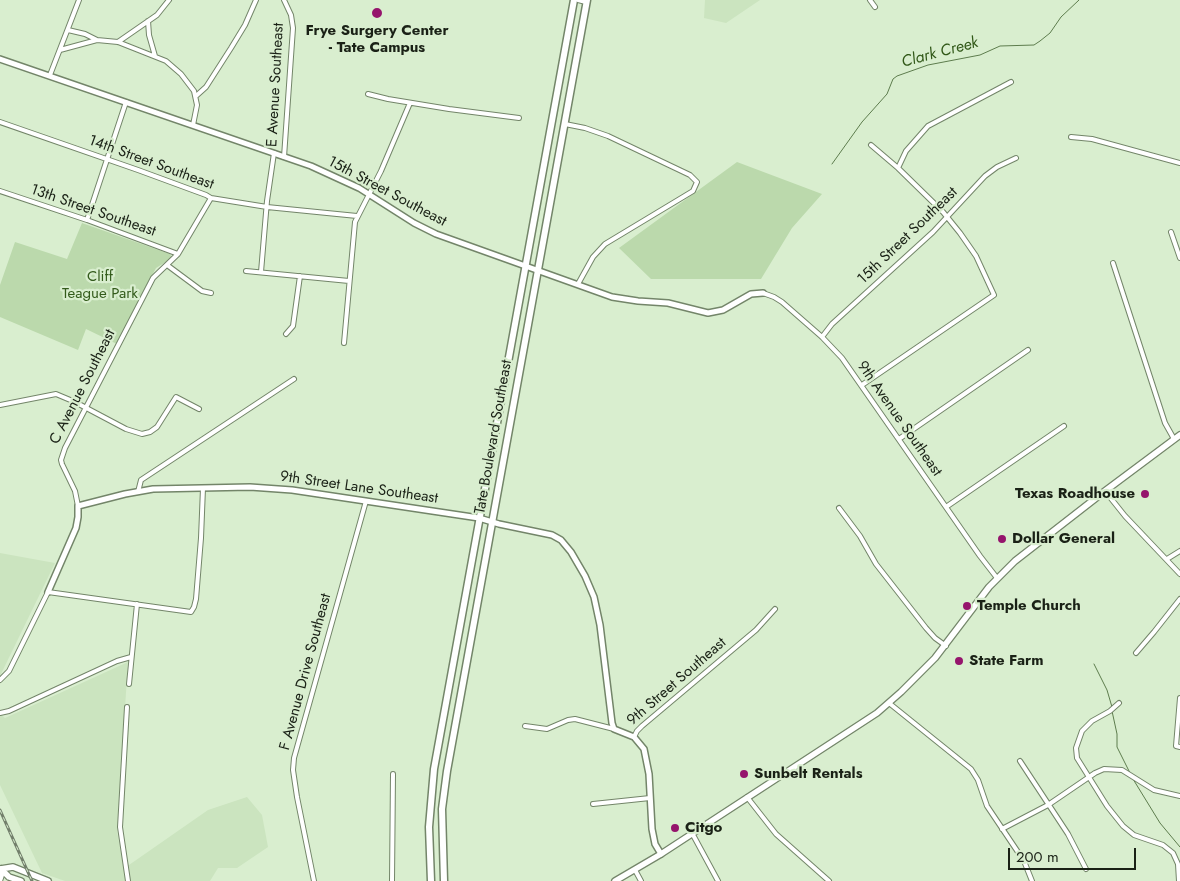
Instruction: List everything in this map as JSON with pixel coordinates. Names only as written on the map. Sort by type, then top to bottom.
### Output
[{"type":"main road","name":"Tate Boulevard Southeast","points":[[431,881],[429,827],[434,769],[574,0]]},
{"type":"main road","name":"Tate Boulevard Southeast","points":[[444,881],[442,819],[447,771],[586,1]]},
{"type":"main road","points":[[615,881],[661,854],[889,703],[946,646],[997,578],[1038,542],[1180,435]]},
{"type":"main road","points":[[0,870],[13,867],[48,881]]},
{"type":"main road","points":[[0,870],[9,877],[21,881]]},
{"type":"street","points":[[50,75],[80,0]]},
{"type":"street","points":[[118,42],[157,15],[169,0]]},
{"type":"street","points":[[196,96],[206,87],[231,48],[245,25],[256,0]]},
{"type":"street","name":"E Avenue Southeast","points":[[284,0],[291,15],[292,43],[284,156]]},
{"type":"street","points":[[578,0],[586,1]]},
{"type":"street","points":[[870,0],[875,7]]},
{"type":"street","points":[[148,22],[150,40],[155,56]]},
{"type":"street","points":[[68,30],[97,40],[118,42],[166,61],[181,74],[196,96],[197,112],[193,125]]},
{"type":"street","points":[[60,50],[97,40]]},
{"type":"street","name":"15th Street Southeast","points":[[0,59],[284,156],[329,174],[368,194],[436,234],[623,300],[668,303],[708,313],[723,310],[750,294],[763,293]]},
{"type":"street","points":[[898,168],[906,151],[928,126],[1011,82]]},
{"type":"street","points":[[368,94],[410,103],[519,118]]},
{"type":"street","points":[[87,220],[126,102]]},
{"type":"street","points":[[344,343],[353,230],[357,216],[381,170],[410,103]]},
{"type":"street","name":"14th Street Southeast","points":[[0,122],[108,159],[211,198],[267,207],[357,216]]},
{"type":"street","points":[[565,124],[585,128],[608,136],[690,175],[697,182],[692,191],[605,244],[593,257],[578,284]]},
{"type":"street","points":[[1071,137],[1092,139],[1180,163]]},
{"type":"street","points":[[862,385],[994,295],[976,256],[943,212],[898,168],[871,145]]},
{"type":"street","name":"E Avenue Southeast","points":[[261,272],[274,153]]},
{"type":"street","name":"15th Street Southeast","points":[[822,337],[832,324],[947,218],[985,176],[1016,158]]},
{"type":"street","name":"13th Street Southeast","points":[[0,191],[87,220],[178,254]]},
{"type":"street","name":"C Avenue Southeast","points":[[0,680],[9,671],[48,592],[76,528],[78,506],[75,491],[61,460],[64,448],[153,278],[178,254],[211,198]]},
{"type":"street","points":[[1171,232],[1180,258]]},
{"type":"street","points":[[1114,262],[1165,423],[1174,439]]},
{"type":"street","points":[[167,265],[198,288],[211,293]]},
{"type":"street","points":[[246,271],[349,281]]},
{"type":"street","points":[[286,334],[293,326],[300,276]]},
{"type":"street","name":"9th Avenue Southeast","points":[[763,293],[779,300],[822,337],[842,358],[997,578]]},
{"type":"street","points":[[899,439],[1028,350]]},
{"type":"street","points":[[138,492],[140,480],[294,379]]},
{"type":"street","points":[[0,405],[56,394],[126,430],[139,434],[146,434],[157,427],[177,397],[199,409]]},
{"type":"street","points":[[946,508],[1064,426]]},
{"type":"street","name":"9th Street Lane Southeast","points":[[78,506],[164,488],[272,488],[366,500],[479,518],[548,533],[561,540],[571,552],[583,571],[596,604],[614,729]]},
{"type":"street","points":[[48,592],[190,612],[194,607],[196,599],[202,538],[204,488]]},
{"type":"street","points":[[1105,491],[1180,574]]},
{"type":"street","name":"F Avenue Drive Southeast","points":[[314,881],[296,790],[294,758],[366,500]]},
{"type":"street","points":[[839,508],[860,536],[876,564],[926,628],[946,646]]},
{"type":"street","points":[[1167,559],[1180,551]]},
{"type":"street","points":[[1136,652],[1180,599]]},
{"type":"street","points":[[129,684],[138,604]]},
{"type":"street","name":"9th Street Southeast","points":[[525,726],[548,728],[575,719],[614,729],[634,737],[642,726],[756,630],[775,609]]},
{"type":"street","points":[[0,713],[9,711],[117,661],[131,657]]},
{"type":"street","points":[[1180,698],[1176,746],[1180,746]]},
{"type":"street","points":[[889,703],[971,769],[978,780],[988,806],[1024,861],[1032,881]]},
{"type":"street","points":[[1119,703],[1088,724],[1078,738],[1077,758],[1107,806],[1123,826],[1134,835],[1163,845],[1173,853],[1178,864],[1179,881]]},
{"type":"street","points":[[127,707],[120,827],[128,881]]},
{"type":"street","points":[[634,737],[642,745],[646,758],[653,834],[655,844],[661,854]]},
{"type":"street","points":[[1020,761],[1068,834],[1086,869]]},
{"type":"street","points":[[1002,829],[1048,805],[1104,769],[1116,769],[1125,772],[1154,790],[1180,796]]},
{"type":"street","points":[[392,881],[393,774]]},
{"type":"street","points":[[747,797],[776,834],[829,881]]},
{"type":"street","points":[[593,804],[650,798]]},
{"type":"street","points":[[692,833],[718,881]]},
{"type":"street","points":[[0,870],[2,875],[0,881]]},
{"type":"street","points":[[634,870],[641,881]]},
{"type":"shaded area","points":[[705,0],[760,0],[726,23],[704,18]]},
{"type":"shaded area","points":[[0,553],[55,563],[0,676]]},
{"type":"shaded area","points":[[128,662],[117,831],[123,865],[129,865],[208,810],[247,797],[262,815],[268,847],[237,868],[218,868],[210,881],[65,881],[42,873],[0,785],[0,714],[5,718]]},
{"type":"green space","points":[[737,162],[822,194],[792,228],[761,279],[651,279],[619,248]]},
{"type":"green space","name":"Cliff Teague Park","points":[[82,223],[170,254],[172,258],[156,268],[117,344],[86,329],[78,350],[0,317],[0,285],[15,242],[67,259]]},
{"type":"waterway","name":"Clark Creek","points":[[832,164],[862,122],[887,94],[893,79],[897,76],[928,65],[980,55],[1000,46],[1034,45],[1050,33],[1061,17],[1079,0]]},
{"type":"waterway","points":[[1094,664],[1107,690],[1112,707]]},
{"type":"waterway","points":[[1112,711],[1117,734],[1117,747],[1130,773]]},
{"type":"waterway","points":[[1133,779],[1160,823],[1180,847]]},
{"type":"railway","points":[[0,810],[32,881]]},
{"type":"place","name":"Frye Surgery Center - Tate Campus","points":[[377,13]]},
{"type":"place","name":"Texas Roadhouse","points":[[1145,494]]},
{"type":"place","name":"Dollar General","points":[[1002,539]]},
{"type":"place","name":"Temple Church","points":[[967,606]]},
{"type":"place","name":"State Farm","points":[[959,661]]},
{"type":"place","name":"Sunbelt Rentals","points":[[744,774]]},
{"type":"place","name":"Citgo","points":[[675,828]]}]
